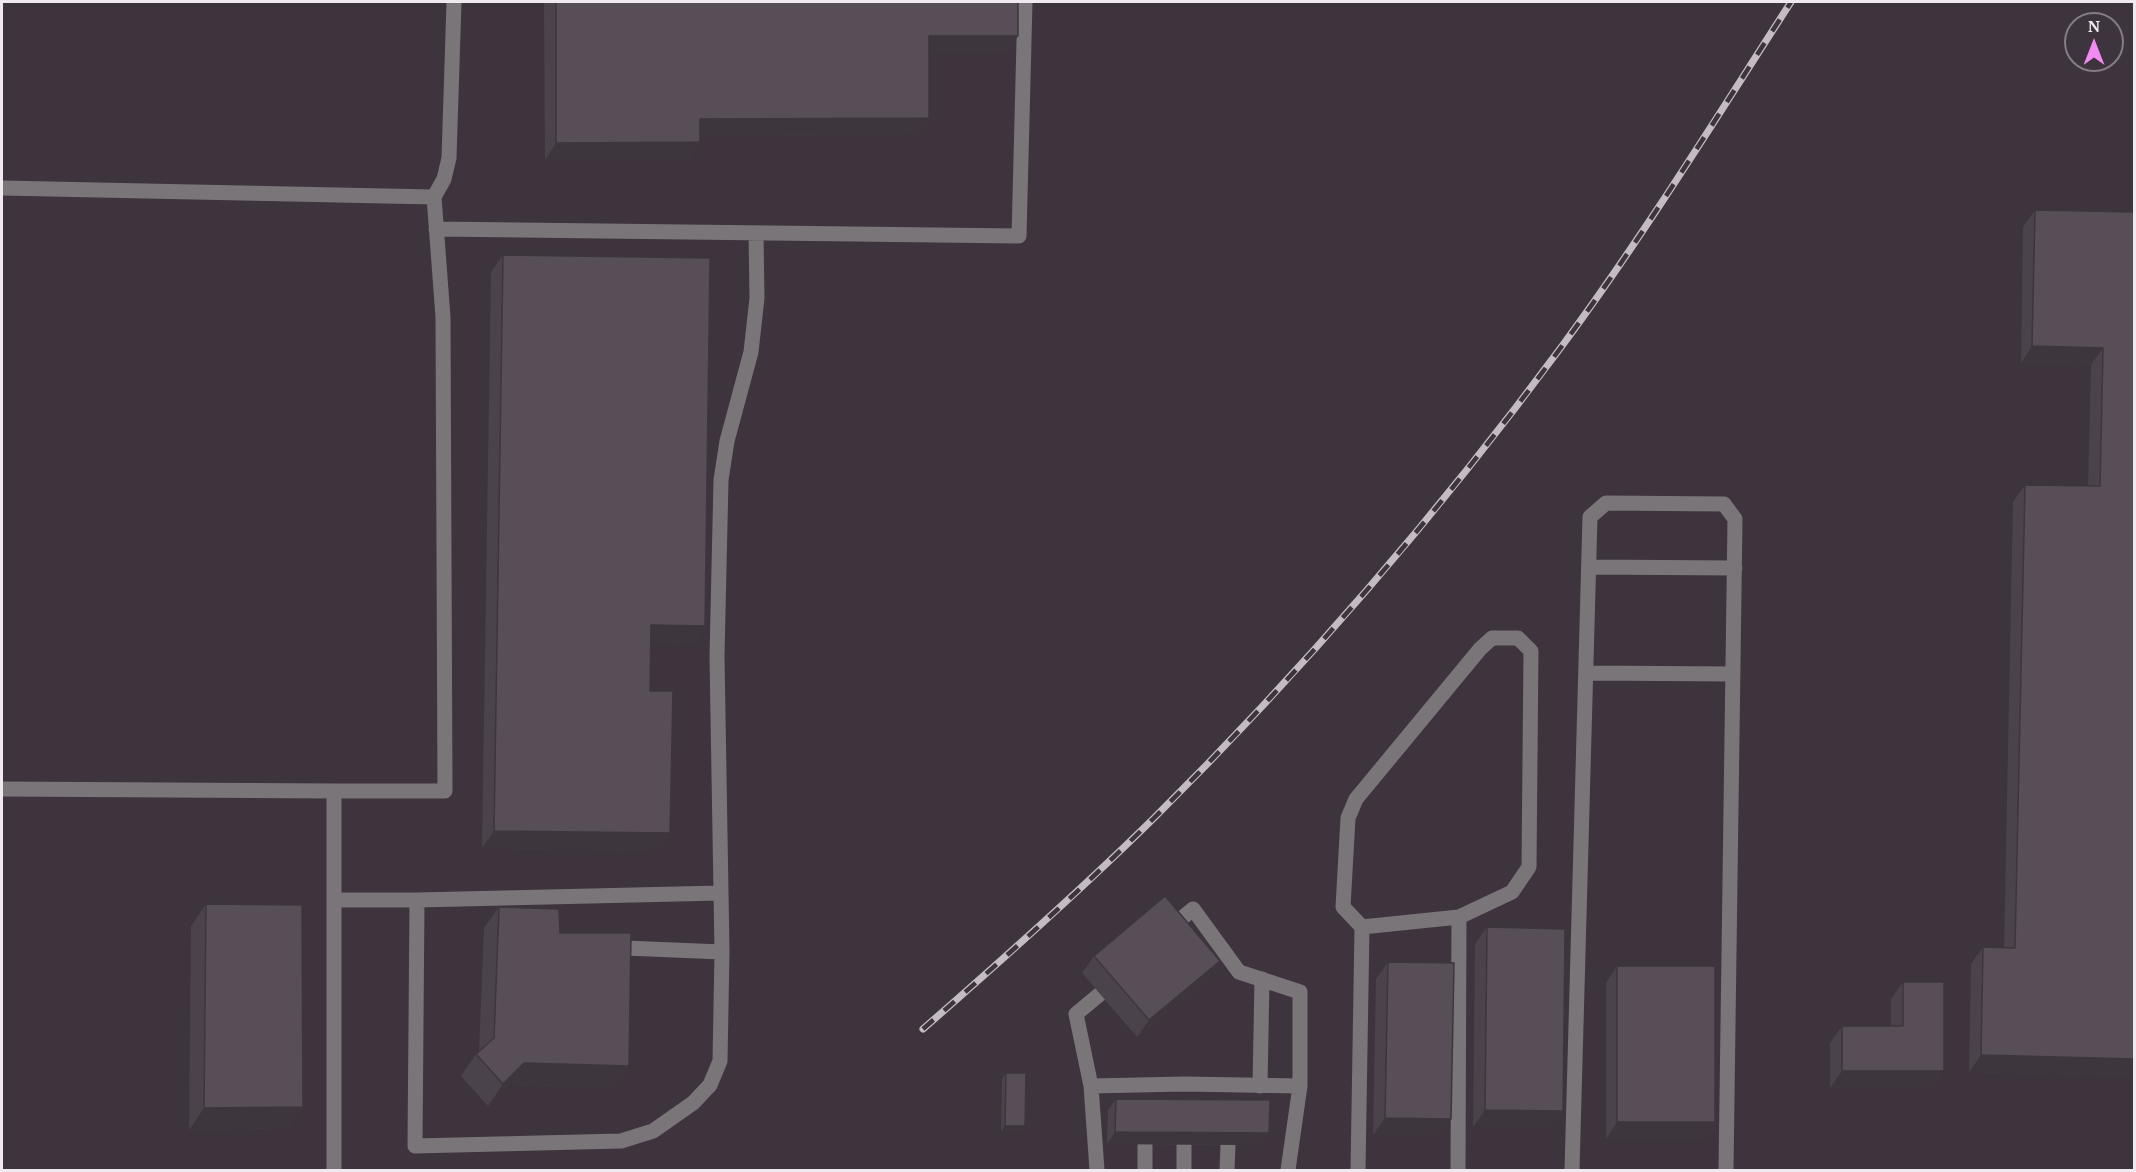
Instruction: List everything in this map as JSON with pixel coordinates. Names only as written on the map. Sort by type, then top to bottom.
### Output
[{"type":"lane","points":[[2,789],[445,791],[443,317],[434,197],[444,179],[450,158],[454,2]]},
{"type":"lane","points":[[436,229],[1019,236],[1025,2]]},
{"type":"lane","points":[[2,188],[434,197]]},
{"type":"lane","points":[[417,900],[415,1146],[621,1141],[653,1131],[693,1103],[710,1085],[720,1060],[722,952],[717,656],[721,480],[727,441],[751,352],[757,298],[756,233]]},
{"type":"lane","points":[[1572,1170],[1590,517],[1606,503],[1724,504],[1735,519],[1726,1170]]},
{"type":"lane","points":[[1589,567],[1735,568]]},
{"type":"lane","points":[[1358,1170],[1362,927],[1343,907],[1347,818],[1356,799],[1480,649],[1492,638],[1518,638],[1531,651],[1529,867],[1512,892],[1459,917],[1362,927]]},
{"type":"lane","points":[[1586,673],[1733,674]]},
{"type":"lane","points":[[334,791],[334,1170]]},
{"type":"lane","points":[[334,900],[721,893]]},
{"type":"lane","points":[[1167,930],[1193,909],[1239,972],[1300,992],[1300,1086],[1288,1170]]},
{"type":"lane","points":[[1458,1170],[1459,917]]},
{"type":"lane","points":[[625,948],[722,952]]},
{"type":"lane","points":[[1260,1086],[1262,980]]},
{"type":"lane","points":[[1097,1170],[1091,1086],[1076,1014],[1100,994]]},
{"type":"lane","points":[[1091,1086],[1185,1084],[1300,1086]]},
{"type":"lane","points":[[1184,1102],[1185,1084]]},
{"type":"lane","points":[[1144,1085],[1145,1102]]},
{"type":"lane","points":[[1227,1085],[1227,1103]]},
{"type":"lane","points":[[1145,1145],[1145,1170]]},
{"type":"lane","points":[[1184,1145],[1184,1170]]},
{"type":"lane","points":[[1227,1170],[1228,1145]]},
{"type":"building","points":[[556,2],[1018,2],[1018,36],[929,36],[929,118],[700,119],[700,142],[556,143]]},
{"type":"building","points":[[2035,210],[2134,212],[2134,1059],[1981,1055],[1983,947],[2015,948],[2025,485],[2100,486],[2103,348],[2032,346]]},
{"type":"building","points":[[503,255],[710,258],[705,626],[651,625],[650,691],[673,691],[670,833],[494,831]]},
{"type":"building","points":[[1165,896],[1220,961],[1149,1020],[1094,956]]},
{"type":"building","points":[[206,904],[302,905],[303,1107],[204,1108]]},
{"type":"building","points":[[499,907],[559,909],[560,933],[631,933],[629,1066],[524,1063],[503,1084],[476,1054],[494,1038]]},
{"type":"building","points":[[1487,927],[1565,929],[1563,1111],[1485,1110]]},
{"type":"building","points":[[1388,962],[1454,963],[1451,1119],[1385,1118]]},
{"type":"building","points":[[1617,966],[1715,966],[1715,1122],[1617,1122]]},
{"type":"building","points":[[1903,982],[1944,982],[1944,1071],[1842,1071],[1842,1026],[1903,1026]]},
{"type":"building","points":[[1006,1073],[1026,1073],[1025,1126],[1005,1126]]},
{"type":"building","points":[[1116,1099],[1270,1100],[1269,1133],[1115,1132]]},
{"type":"railway","points":[[923,1029],[1040,926],[1153,819],[1262,707],[1417,531],[1515,409],[1622,262],[1791,2]]}]
